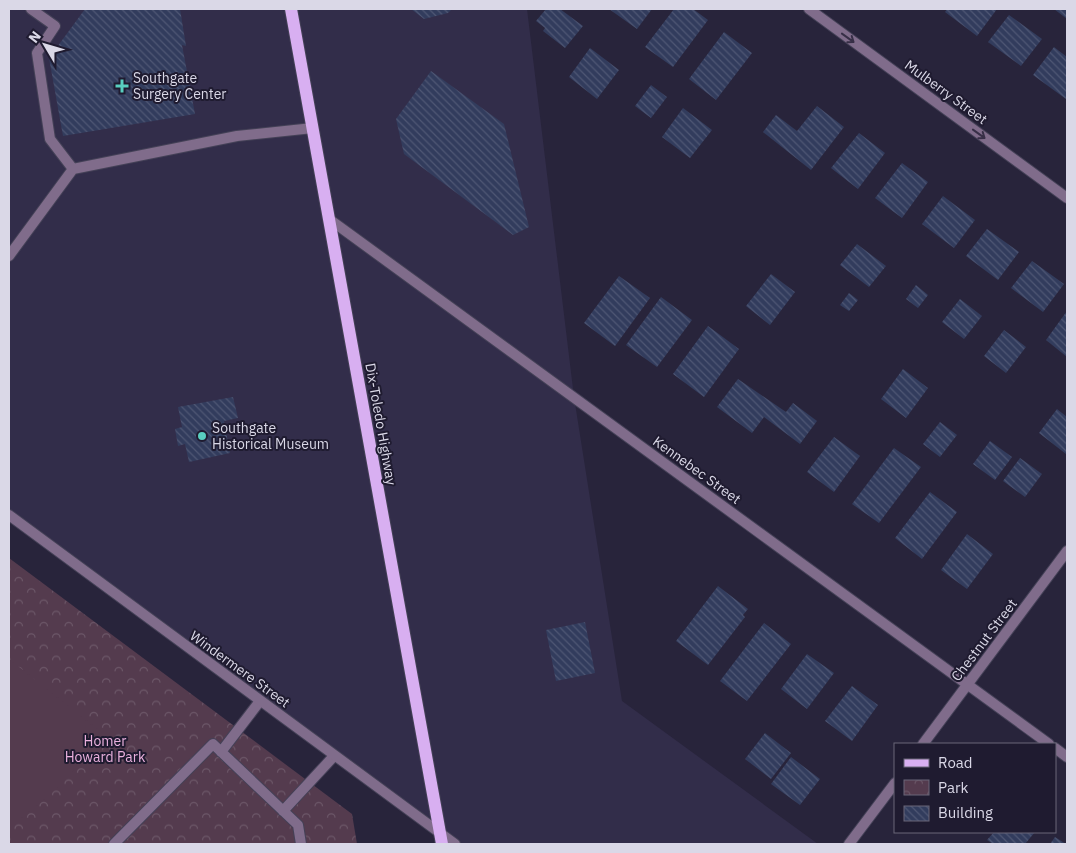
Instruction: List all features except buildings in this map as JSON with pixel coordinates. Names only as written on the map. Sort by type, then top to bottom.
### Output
[{"type":"main road","name":"Dix-Toledo Highway","points":[[291,9],[441,839]]},
{"type":"street","points":[[31,9],[55,26],[36,53],[50,139],[73,170]]},
{"type":"street","name":"Mulberry Street","points":[[809,9],[1067,198]]},
{"type":"street","points":[[9,256],[73,170],[237,136],[313,128]]},
{"type":"street","name":"Kennebec Street","points":[[329,219],[1048,743]]},
{"type":"street","name":"Windermere Street","points":[[9,515],[260,700],[441,839],[455,844]]},
{"type":"street","name":"Chestnut Street","points":[[924,743],[1067,551]]},
{"type":"street","points":[[221,752],[260,700]]},
{"type":"street","points":[[114,844],[213,744],[298,825],[301,844]]},
{"type":"street","points":[[1056,749],[1067,757]]},
{"type":"street","points":[[283,811],[334,756]]},
{"type":"street","points":[[849,844],[894,784]]},
{"type":"shaded area","points":[[9,9],[527,9],[574,397],[622,701],[818,844],[442,844],[440,833],[9,515]]},
{"type":"green space","name":"Homer Howard Park","points":[[9,558],[352,814],[357,844],[9,844]]},
{"type":"green space","points":[[9,659],[106,736],[57,788],[9,829]]},
{"type":"place","name":"Southgate Surgery Center","points":[[122,86]]},
{"type":"place","name":"Southgate Historical Museum","points":[[202,436]]}]
